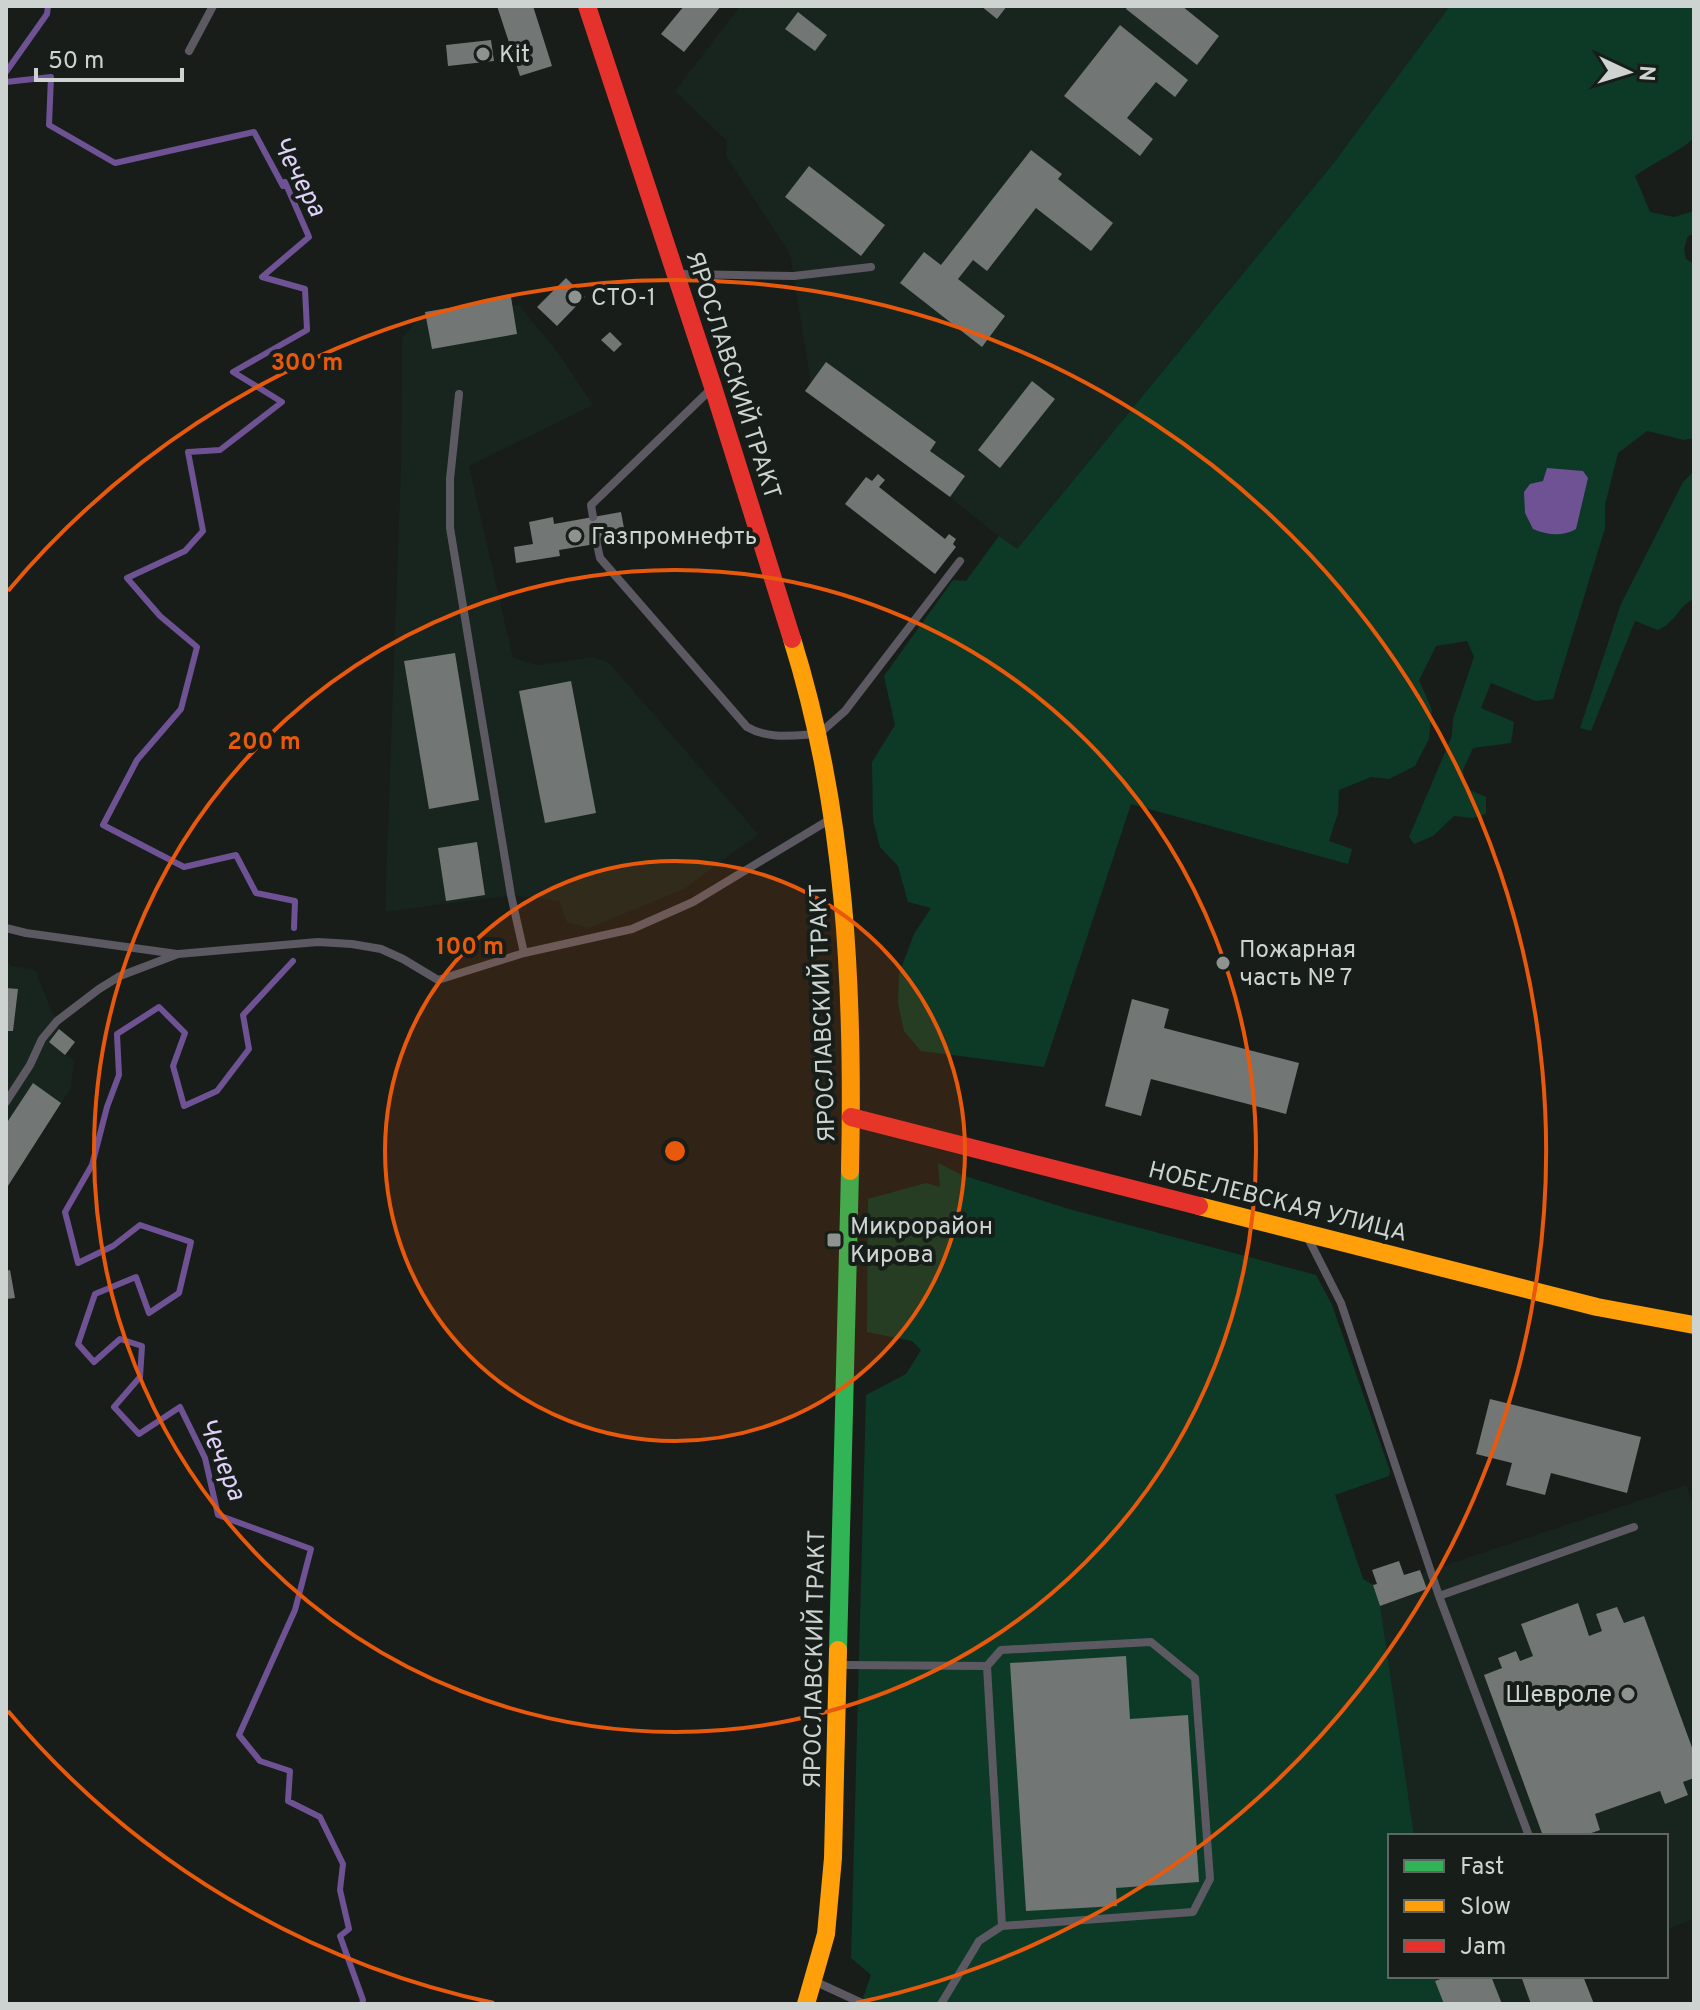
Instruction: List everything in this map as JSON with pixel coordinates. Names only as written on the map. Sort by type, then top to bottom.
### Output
[{"type":"street","name":"ЯРОСЛАВСКИЙ ТРАКТ","points":[[587,6],[713,387],[805,680],[819,734],[834,818],[847,932],[851,1117],[831,1897],[826,1934],[806,2004]]},
{"type":"street","name":"НОБЕЛЕВСКАЯ УЛИЦА","points":[[851,1117],[1597,1307],[1694,1325]]},
{"type":"lane","points":[[189,51],[213,6]]},
{"type":"lane","points":[[676,274],[794,276],[871,267]]},
{"type":"lane","points":[[593,517],[591,505],[713,387]]},
{"type":"lane","points":[[459,394],[450,479],[450,528],[511,895],[524,953]]},
{"type":"lane","points":[[597,544],[600,558],[747,727],[772,736],[819,734],[845,711],[960,561]]},
{"type":"lane","points":[[6,928],[178,954],[318,942],[352,944],[381,949],[438,980],[524,953],[632,929],[693,902],[834,818]]},
{"type":"lane","points":[[6,1102],[42,1039],[57,1021],[120,976],[178,954]]},
{"type":"lane","points":[[1305,1232],[1341,1303],[1439,1596],[1528,1834]]},
{"type":"lane","points":[[1439,1596],[1634,1527]]},
{"type":"lane","points":[[941,2004],[979,1941],[1002,1926],[1193,1912],[1210,1879],[1195,1678],[1151,1642],[1001,1650],[987,1666],[1002,1926]]},
{"type":"lane","points":[[838,1665],[987,1666]]},
{"type":"lane","points":[[814,1980],[864,2004]]},
{"type":"shaded area","points":[[740,6],[1450,6],[1333,164],[1016,550],[950,497],[805,391],[811,383],[790,254],[726,156],[727,141],[675,91]]},
{"type":"shaded area","points":[[511,297],[512,306],[519,305],[559,354],[593,405],[469,466],[513,658],[537,665],[594,657],[609,663],[758,834],[684,889],[589,928],[567,922],[559,901],[511,895],[385,912],[401,467],[402,338],[425,312]]},
{"type":"shaded area","points":[[1547,468],[1583,471],[1588,478],[1576,529],[1571,532],[1554,534],[1533,529],[1525,513],[1524,492],[1530,484],[1543,481]]},
{"type":"shaded area","points":[[6,959],[11,966],[35,970],[59,1029],[75,1042],[65,1055],[74,1060],[71,1088],[6,1189]]},
{"type":"shaded area","points":[[1686,1485],[1694,1506],[1693,1919],[1668,1929],[1668,1834],[1388,1834],[1388,1976],[893,2004],[1358,1562],[1385,1647],[1380,1606],[1373,1585],[1420,1570],[1422,1573]]},
{"type":"shaded area","points":[[1436,1978],[1584,1978],[1594,2004],[1444,2004]]},
{"type":"green space","points":[[1450,6],[1694,6],[1694,138],[1635,176],[1650,212],[1674,217],[1694,211],[1694,234],[1688,236],[1684,248],[1686,259],[1694,264],[1694,438],[1684,440],[1647,431],[1618,453],[1605,505],[1605,528],[1553,699],[1536,701],[1491,683],[1481,708],[1514,722],[1511,743],[1473,748],[1463,770],[1465,788],[1486,797],[1486,814],[1473,818],[1454,816],[1433,836],[1414,844],[1409,837],[1452,736],[1453,719],[1474,657],[1467,641],[1436,646],[1419,680],[1432,710],[1429,739],[1415,766],[1389,779],[1371,777],[1339,790],[1338,813],[1329,841],[1352,849],[1348,864],[1131,804],[1044,1067],[921,1051],[904,1031],[898,1003],[899,974],[914,934],[931,908],[908,902],[898,866],[880,847],[873,820],[872,762],[895,725],[884,676],[953,580],[966,581],[999,536],[1017,549],[1333,164]]},
{"type":"green space","points":[[1694,471],[1694,598],[1658,630],[1635,621],[1591,731],[1580,728],[1621,604],[1683,482]]},
{"type":"green space","points":[[938,1163],[962,1175],[1069,1209],[1316,1275],[1332,1305],[1390,1471],[1389,1476],[1335,1495],[1363,1579],[1373,1585],[1380,1606],[1414,1834],[1388,1834],[1388,1978],[1436,1978],[1444,2004],[861,2004],[871,1975],[851,1958],[866,1395],[906,1374],[921,1350],[912,1341],[867,1332],[868,1199],[926,1183],[940,1187]]},
{"type":"building","points":[[497,6],[533,6],[552,66],[520,76]]},
{"type":"building","points":[[684,6],[721,6],[684,52],[661,34]]},
{"type":"building","points":[[981,6],[1007,6],[997,19]]},
{"type":"building","points":[[1128,6],[1182,6],[1219,36],[1197,65],[1126,9]]},
{"type":"building","points":[[798,12],[827,35],[815,51],[785,29]]},
{"type":"building","points":[[1120,25],[1188,80],[1175,97],[1156,82],[1127,118],[1153,139],[1140,156],[1064,96]]},
{"type":"building","points":[[491,40],[494,61],[448,66],[446,45]]},
{"type":"building","points":[[1031,150],[1062,174],[1058,179],[1113,223],[1091,251],[1036,208],[987,271],[973,260],[958,279],[1005,316],[982,347],[900,283],[924,252],[941,265]]},
{"type":"building","points":[[809,166],[885,225],[861,256],[785,197]]},
{"type":"building","points":[[566,278],[585,297],[557,326],[537,307]]},
{"type":"building","points":[[511,297],[517,334],[432,349],[425,312]]},
{"type":"building","points":[[610,332],[622,344],[614,352],[601,340]]},
{"type":"building","points":[[826,362],[936,442],[930,451],[965,476],[950,497],[805,391]]},
{"type":"building","points":[[1032,381],[1055,399],[1000,468],[978,450]]},
{"type":"building","points":[[878,474],[885,480],[879,487],[945,539],[949,534],[956,539],[953,544],[956,547],[935,574],[845,504],[866,477],[872,481]]},
{"type":"building","points":[[621,512],[626,539],[559,550],[560,556],[516,563],[514,547],[533,544],[529,522],[553,517],[554,524]]},
{"type":"building","points":[[455,653],[479,800],[429,809],[404,661]]},
{"type":"building","points":[[571,681],[596,813],[545,823],[519,691]]},
{"type":"building","points":[[477,842],[485,895],[446,901],[438,848]]},
{"type":"building","points":[[6,988],[18,989],[13,1031],[6,1031]]},
{"type":"building","points":[[1132,999],[1169,1009],[1164,1028],[1299,1063],[1286,1114],[1151,1079],[1141,1116],[1105,1106]]},
{"type":"building","points":[[59,1029],[75,1042],[65,1055],[49,1042]]},
{"type":"building","points":[[33,1083],[61,1103],[6,1189],[6,1124]]},
{"type":"building","points":[[10,1270],[15,1298],[6,1299],[6,1271]]},
{"type":"building","points":[[1490,1399],[1641,1437],[1627,1493],[1551,1473],[1545,1495],[1506,1485],[1512,1463],[1476,1454]]},
{"type":"building","points":[[1399,1561],[1404,1575],[1420,1570],[1427,1589],[1380,1606],[1372,1570]]},
{"type":"building","points":[[1578,1603],[1589,1636],[1602,1631],[1596,1614],[1617,1607],[1624,1623],[1644,1616],[1694,1753],[1694,1778],[1683,1782],[1688,1795],[1665,1804],[1660,1791],[1595,1814],[1600,1830],[1589,1834],[1542,1834],[1484,1675],[1502,1668],[1498,1658],[1516,1651],[1520,1661],[1533,1656],[1521,1624]]},
{"type":"building","points":[[1126,1656],[1130,1719],[1188,1715],[1199,1882],[1116,1888],[1117,1906],[1026,1911],[1010,1663]]},
{"type":"building","points":[[1443,1978],[1492,1978],[1502,2004],[1444,2004],[1435,1981]]},
{"type":"building","points":[[1522,1978],[1584,1978],[1594,2004],[1531,2004]]},
{"type":"waterway","name":"Чечера","points":[[6,72],[47,14],[48,6]]},
{"type":"waterway","name":"Чечера","points":[[6,82],[51,77],[49,125],[115,163],[254,132],[283,186],[285,182],[309,237],[262,277],[305,289],[307,330],[233,372],[282,402],[220,450],[188,452],[203,531],[185,551],[127,578],[160,616],[197,647],[181,709],[137,760],[103,825],[184,867],[236,855],[256,893],[295,901],[294,928]]},
{"type":"waterway","name":"Чечера","points":[[293,961],[243,1015],[249,1049],[217,1091],[184,1106],[173,1066],[185,1033],[159,1007],[117,1034],[119,1075],[92,1165],[65,1212],[78,1263],[113,1246],[140,1225],[191,1242],[179,1293],[149,1313],[136,1277],[95,1294],[78,1344],[94,1362],[120,1339],[142,1346],[140,1377],[114,1407],[139,1434],[180,1407],[205,1458],[218,1515],[311,1549],[295,1610],[239,1735],[260,1761],[290,1771],[288,1801],[320,1817],[343,1864],[340,1890],[349,1929],[340,1936],[362,2004]]},
{"type":"traffic: fast","points":[[838,1650],[850,1171]]},
{"type":"traffic: slow","points":[[792,639],[824,769],[843,902],[850,1036],[850,1171]]},
{"type":"traffic: slow","points":[[1199,1206],[1597,1307],[1694,1325]]},
{"type":"traffic: slow","points":[[806,2004],[826,1934],[833,1858],[838,1650]]},
{"type":"traffic: jam","points":[[587,6],[713,387],[792,639]]},
{"type":"traffic: jam","points":[[851,1117],[1199,1206]]},
{"type":"place","name":"Kit","points":[[483,54]]},
{"type":"place","name":"СТО-1","points":[[575,297]]},
{"type":"place","name":"Газпромнефть","points":[[575,536]]},
{"type":"place","name":"Пожарная часть № 7","points":[[1223,963]]},
{"type":"place","name":"Микрорайон Кирова","points":[[834,1240]]},
{"type":"place","name":"Шевроле","points":[[1628,1694]]}]
